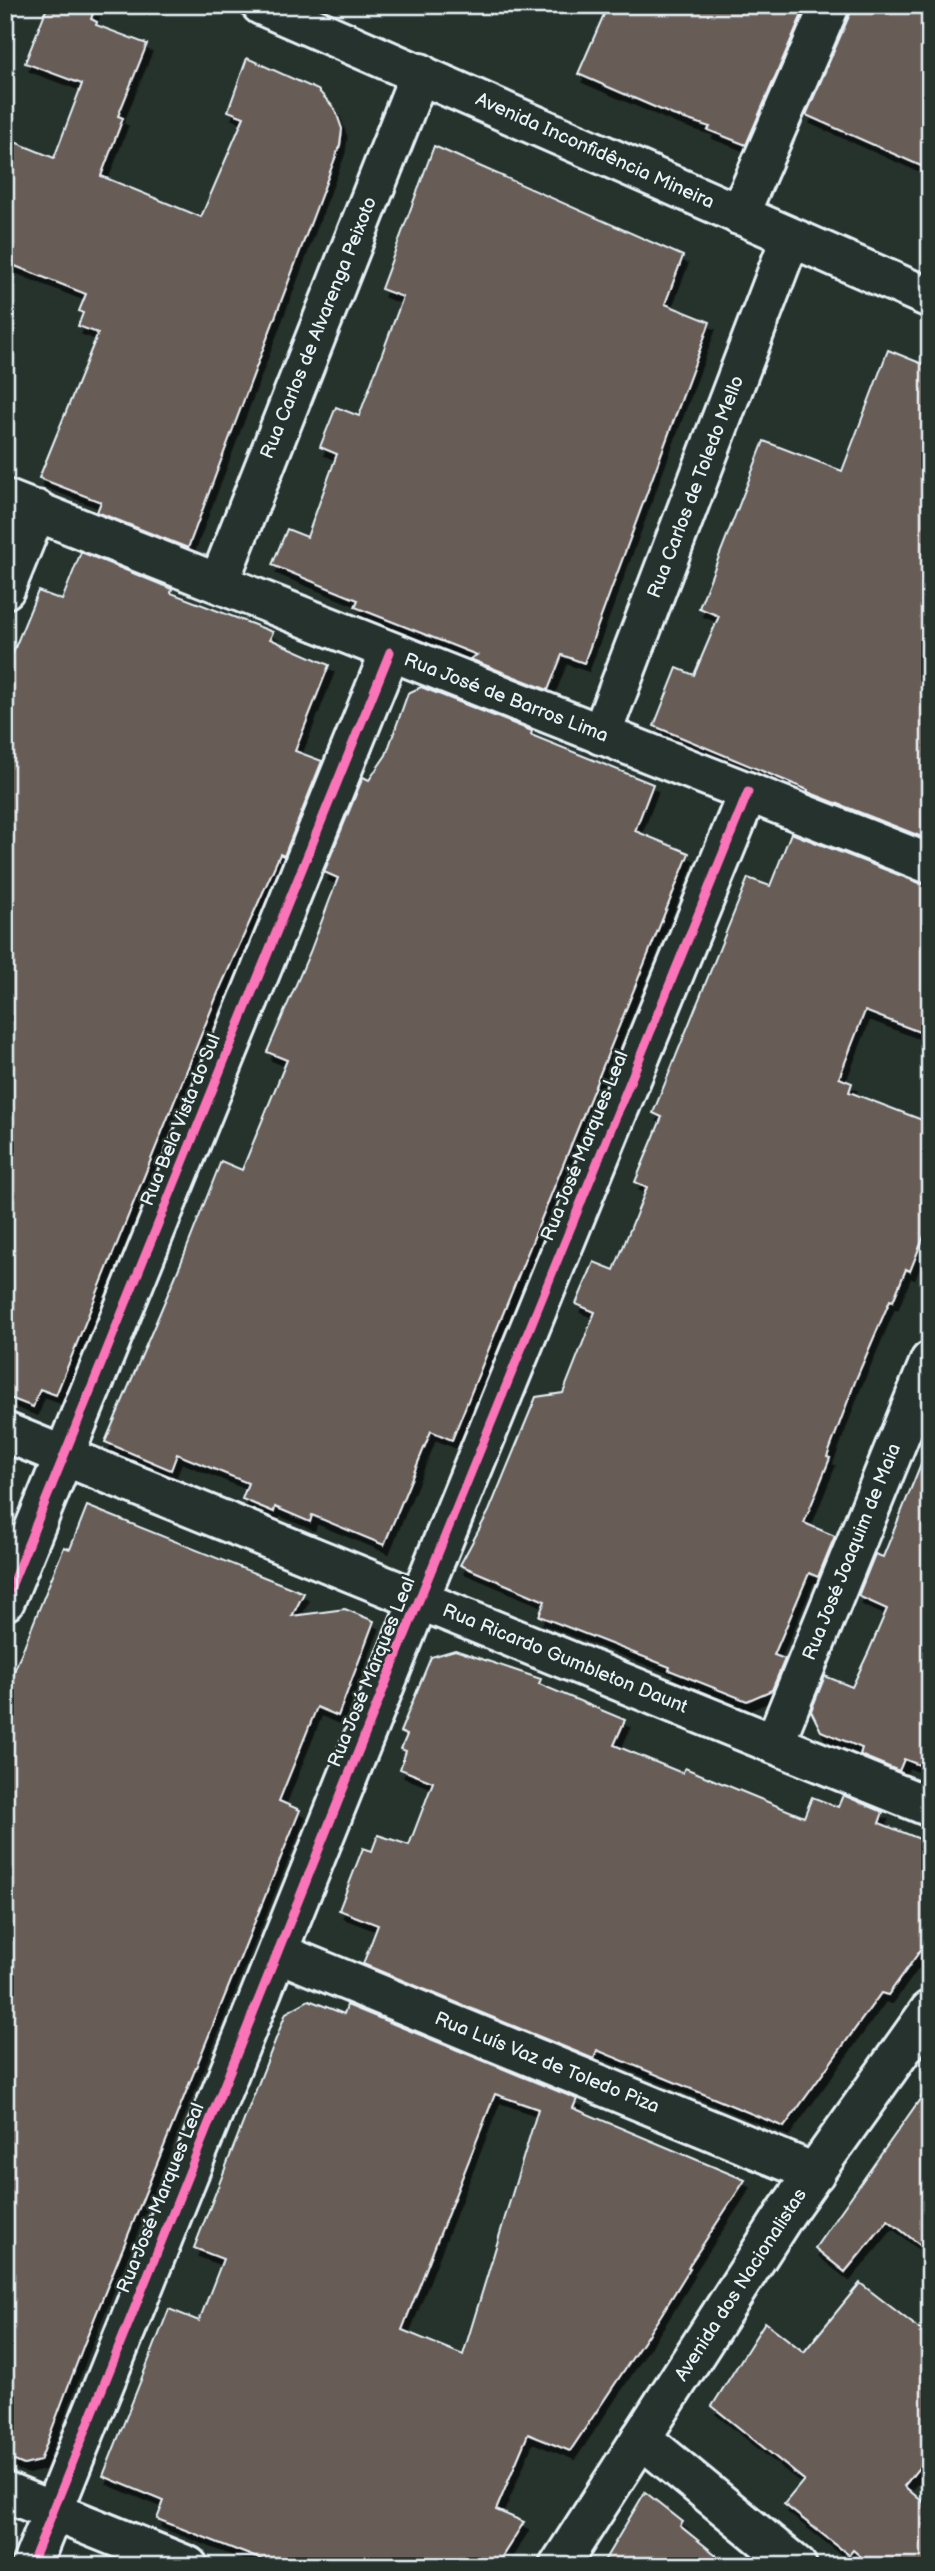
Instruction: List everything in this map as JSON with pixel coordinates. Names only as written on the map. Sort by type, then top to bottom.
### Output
[{"type":"street","name":"Avenida Inconfidência Mineira","points":[[261,5],[420,73],[790,239],[930,298]]},
{"type":"street","points":[[739,215],[830,5]]},
{"type":"street","name":"Rua Carlos de Alvarenga Peixoto","points":[[219,582],[420,73]]},
{"type":"street","name":"Rua Carlos de Toledo Mello","points":[[601,735],[790,239]]},
{"type":"street","points":[[5,589],[21,505]]},
{"type":"street","name":"Rua José de Barros Lima","points":[[21,505],[930,864]]},
{"type":"street","name":"Rua Bela Vista do Sul","points":[[5,1601],[390,652]]},
{"type":"street","name":"Rua José Marques Leal","points":[[32,2566],[419,1600],[748,792]]},
{"type":"street","name":"Rua José Joaquim de Maia","points":[[774,1744],[930,1361]]},
{"type":"street","name":"Rua Ricardo Gumbleton Daunt","points":[[5,1432],[930,1807]]},
{"type":"street","name":"Rua Luís Vaz de Toledo Piza","points":[[279,1952],[816,2173]]},
{"type":"street","name":"Avenida dos Nacionalistas","points":[[559,2566],[788,2211],[930,2010]]},
{"type":"street","points":[[641,2438],[797,2566]]},
{"type":"street","points":[[5,2492],[188,2566]]},
{"type":"building","points":[[48,5],[96,5],[91,19],[97,22],[96,25],[147,44],[118,116],[123,118],[101,176],[201,217],[244,117],[228,111],[247,58],[318,90],[335,109],[342,129],[340,145],[188,548],[97,512],[101,502],[39,478],[98,333],[78,326],[83,313],[79,311],[86,294],[5,262],[5,138],[54,158],[82,84],[25,63]]},
{"type":"building","points":[[608,5],[806,5],[746,145],[708,130],[710,127],[673,115],[578,74]]},
{"type":"building","points":[[851,5],[930,5],[930,170],[806,115],[850,14]]},
{"type":"building","points":[[434,146],[683,256],[665,304],[710,322],[584,663],[562,655],[548,690],[470,659],[477,655],[355,607],[358,600],[272,565],[287,529],[307,537],[337,454],[320,447],[336,407],[359,416],[403,297],[381,289]]},
{"type":"building","points":[[888,350],[930,367],[930,840],[808,792],[654,726],[677,668],[694,675],[719,616],[699,608],[764,441],[842,471]]},
{"type":"building","points":[[81,552],[172,589],[171,593],[273,632],[270,639],[329,665],[295,751],[322,761],[284,856],[280,854],[218,993],[56,1395],[40,1389],[33,1407],[5,1396],[5,672],[38,591],[62,600]]},
{"type":"building","points":[[421,687],[532,731],[531,735],[653,784],[635,831],[689,853],[452,1440],[431,1431],[384,1545],[312,1515],[310,1522],[275,1507],[274,1512],[242,1499],[248,1483],[177,1454],[171,1470],[105,1442],[221,1161],[242,1170],[287,1060],[267,1052],[338,878],[324,872],[363,777],[369,780],[386,755],[408,693]]},
{"type":"building","points":[[791,833],[930,885],[930,1036],[865,1011],[839,1078],[852,1083],[849,1092],[930,1123],[930,1221],[910,1271],[906,1269],[893,1301],[890,1300],[856,1379],[827,1457],[830,1458],[804,1523],[835,1536],[818,1577],[809,1573],[774,1655],[785,1659],[772,1690],[747,1701],[669,1670],[670,1667],[539,1616],[545,1601],[460,1565],[489,1511],[536,1397],[563,1393],[595,1312],[576,1304],[594,1262],[614,1270],[647,1187],[635,1182],[662,1117],[653,1113],[748,878],[770,886]]},
{"type":"building","points":[[929,1444],[930,1769],[904,1759],[899,1771],[860,1755],[862,1748],[821,1731],[811,1711],[825,1676],[852,1687],[869,1651],[887,1609],[858,1596],[875,1554],[883,1557]]},
{"type":"building","points":[[87,1506],[304,1593],[292,1616],[345,1609],[374,1621],[338,1716],[317,1707],[279,1801],[300,1810],[84,2344],[40,2461],[24,2465],[5,2457],[5,1694],[64,1547],[70,1549]]},
{"type":"building","points":[[455,1650],[541,1679],[539,1684],[625,1720],[614,1745],[682,1773],[685,1768],[804,1817],[812,1797],[838,1807],[843,1795],[883,1812],[879,1823],[930,1843],[930,1937],[888,1995],[881,1993],[784,2127],[597,2050],[594,2059],[363,1964],[378,1925],[339,1910],[363,1848],[372,1851],[378,1835],[409,1845],[433,1782],[400,1769],[406,1751],[401,1749],[407,1735],[400,1732],[431,1657]]},
{"type":"building","points":[[309,2000],[344,2014],[347,2005],[577,2099],[573,2108],[745,2180],[688,2267],[690,2268],[661,2315],[570,2451],[528,2434],[496,2510],[524,2522],[496,2566],[278,2566],[157,2519],[164,2501],[103,2476],[169,2309],[199,2321],[223,2259],[194,2248],[286,2013]],"holes":[[[495,2094],[538,2109],[463,2355],[402,2330]]]},
{"type":"building","points":[[930,2085],[930,2253],[888,2220],[845,2272],[815,2248]]},
{"type":"building","points":[[860,2283],[930,2337],[930,2454],[904,2486],[930,2508],[930,2566],[872,2566],[853,2550],[849,2555],[784,2504],[804,2480],[712,2406],[765,2322],[804,2352]]},
{"type":"building","points":[[645,2492],[683,2522],[680,2526],[730,2566],[601,2566]]},
{"type":"cycle path","points":[[5,1601],[390,652]]},
{"type":"cycle path","points":[[31,2566],[419,1600],[748,792]]}]
